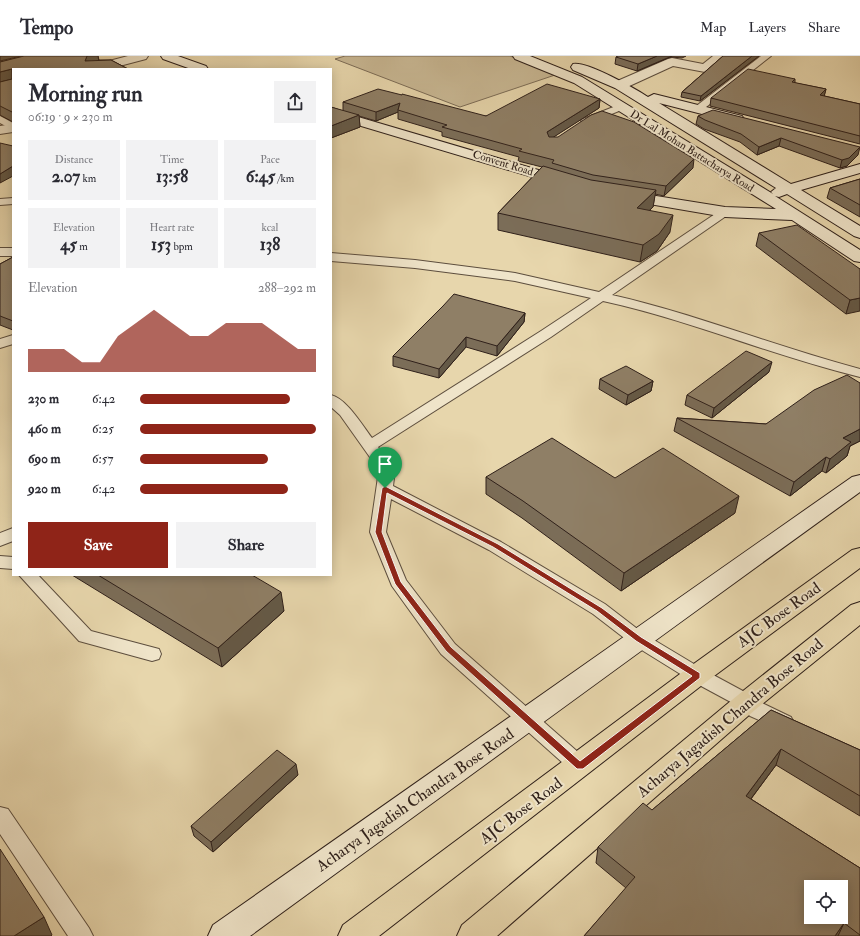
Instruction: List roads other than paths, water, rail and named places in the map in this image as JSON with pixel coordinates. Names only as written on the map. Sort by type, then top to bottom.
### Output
[{"type":"main road","name":"AJC Bose Road","points":[[354,936],[697,676],[860,556]]},
{"type":"main road","name":"Acharya Jagadish Chandra Bose Road","points":[[474,936],[746,702],[860,611]]},
{"type":"street","points":[[108,56],[120,62]]},
{"type":"street","points":[[98,68],[142,56]]},
{"type":"street","points":[[166,56],[199,68]]},
{"type":"street","name":"Dr Lal Mohan Battacharya Road","points":[[518,56],[578,80],[796,215],[860,257]]},
{"type":"street","name":"Dr Lal Mohan Battacharya Road","points":[[550,56],[620,84],[860,233]]},
{"type":"street","points":[[620,84],[671,62],[705,68],[721,56]]},
{"type":"street","points":[[607,98],[634,93],[752,123]]},
{"type":"street","name":"Convent Road","points":[[332,113],[576,185]]},
{"type":"street","points":[[0,130],[12,128]]},
{"type":"street","points":[[765,196],[860,168]]},
{"type":"street","points":[[613,194],[726,212],[796,215]]},
{"type":"street","name":"Acharya Jagadish Chandra Bose Road","points":[[224,936],[860,482]]},
{"type":"lane","points":[[698,109],[767,56]]},
{"type":"lane","points":[[580,124],[603,113],[621,107]]},
{"type":"lane","points":[[0,119],[12,127]]},
{"type":"lane","points":[[0,202],[12,201]]},
{"type":"lane","points":[[370,446],[602,297],[726,212]]},
{"type":"lane","points":[[0,252],[12,252]]},
{"type":"lane","points":[[332,257],[415,264],[515,277],[648,307],[811,360],[860,373]]},
{"type":"lane","points":[[0,344],[12,339]]},
{"type":"lane","points":[[332,400],[345,412],[387,470],[378,532],[398,582],[448,649],[580,766]]},
{"type":"lane","points":[[385,488],[496,546],[599,609],[638,639],[697,676],[746,702],[757,710],[798,730]]},
{"type":"lane","points":[[0,540],[12,534]]},
{"type":"lane","points":[[0,562],[12,563]]},
{"type":"lane","points":[[29,576],[85,636],[152,654]]},
{"type":"lane","points":[[0,816],[81,936]]}]
